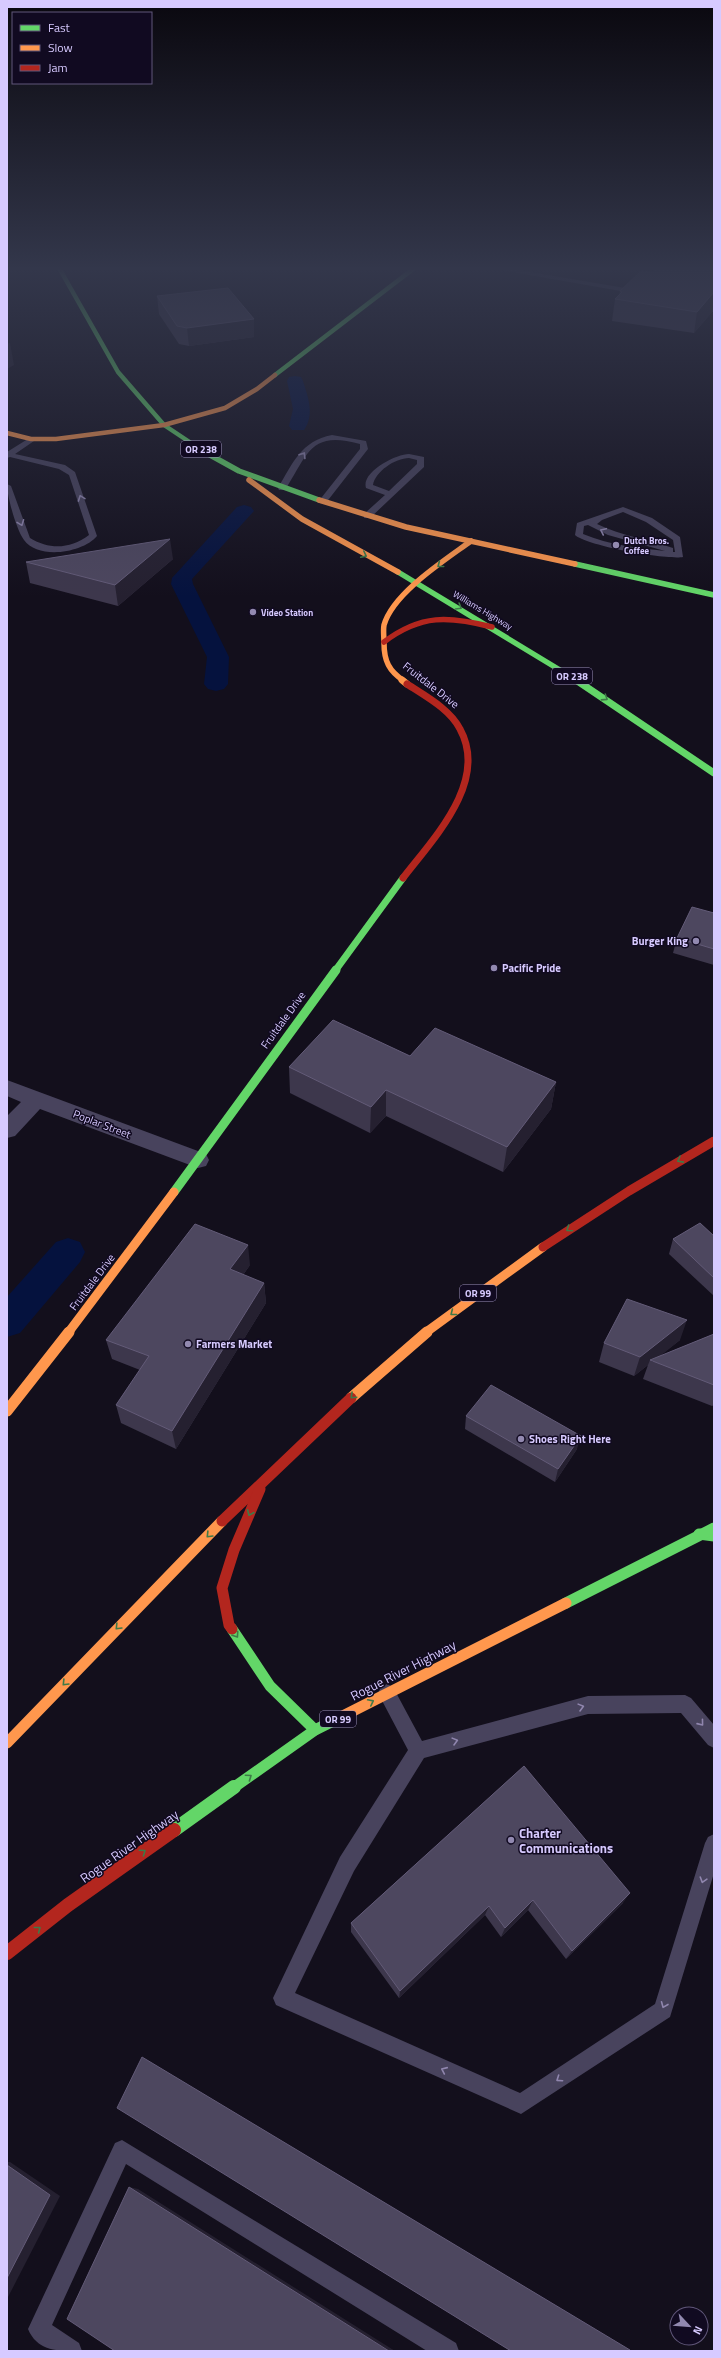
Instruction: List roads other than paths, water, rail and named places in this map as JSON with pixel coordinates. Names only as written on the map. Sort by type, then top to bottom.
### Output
[{"type":"main road","name":"Williams Highway","points":[[122,376],[164,425],[209,455],[239,471],[282,488],[367,516],[471,541],[714,595]]},
{"type":"main road","points":[[7,433],[31,439],[56,439],[164,425],[225,408],[257,389],[274,376]]},
{"type":"main road","name":"Williams Highway","points":[[239,471],[288,513],[324,535],[418,583],[492,627],[628,713],[714,773]]},
{"type":"main road","name":"Fruitdale Drive","points":[[7,1411],[41,1370],[198,1160],[454,808],[465,786],[470,761],[465,735],[453,718],[399,678],[385,662],[382,652],[384,628],[387,619],[404,597],[418,583],[471,541]]},
{"type":"main road","points":[[384,642],[399,630],[422,621],[455,618],[492,627]]},
{"type":"main road","name":"OR 99","points":[[7,1743],[266,1477],[388,1364],[482,1290],[581,1220],[649,1177],[714,1141]]},
{"type":"main road","points":[[266,1477],[234,1550],[222,1588],[229,1625],[270,1686],[315,1730]]},
{"type":"main road","name":"Rogue River Highway","points":[[7,1953],[68,1905],[315,1730],[699,1534],[714,1528]]},
{"type":"main road","points":[[699,1534],[714,1536]]},
{"type":"street","name":"Poplar Street","points":[[7,1088],[198,1160]]},
{"type":"street","points":[[7,1130],[36,1099]]},
{"type":"lane","points":[[282,488],[308,446],[314,440],[323,437],[333,437],[363,443],[364,449],[322,502]]},
{"type":"lane","points":[[8,455],[31,439]]},
{"type":"lane","points":[[7,486],[27,539],[32,544],[51,550],[66,549],[80,545],[93,536],[72,474],[62,467],[8,455]]},
{"type":"lane","points":[[367,516],[391,494],[421,465],[421,459],[412,455],[399,456],[390,459],[369,481],[369,486],[374,490],[391,494]]},
{"type":"lane","points":[[623,509],[649,520],[677,539],[680,555],[616,548],[592,542],[579,535],[580,525],[623,509]]},
{"type":"lane","points":[[602,516],[592,525],[606,533],[652,542],[680,555]]},
{"type":"lane","points":[[386,1694],[418,1751]]},
{"type":"lane","points":[[714,1740],[686,1704],[588,1705],[418,1751],[347,1864],[283,1998],[521,2104],[663,2010],[714,1843]]},
{"type":"lane","points":[[71,2351],[39,2329],[122,2150],[448,2351]]},
{"type":"waterway","points":[[295,381],[302,409],[298,426]]},
{"type":"waterway","points":[[216,684],[218,657],[182,584],[182,578],[244,511]]},
{"type":"waterway","points":[[7,1322],[68,1252]]},
{"type":"place","name":"Dutch Bros. Coffee","points":[[616,545]]},
{"type":"place","name":"Video Station","points":[[253,612]]},
{"type":"place","name":"Burger King","points":[[696,941]]},
{"type":"place","name":"Pacific Pride","points":[[494,968]]},
{"type":"place","name":"Farmers Market","points":[[188,1344]]},
{"type":"place","name":"Shoes Right Here","points":[[521,1439]]},
{"type":"place","name":"Charter Communications","points":[[511,1840]]}]
